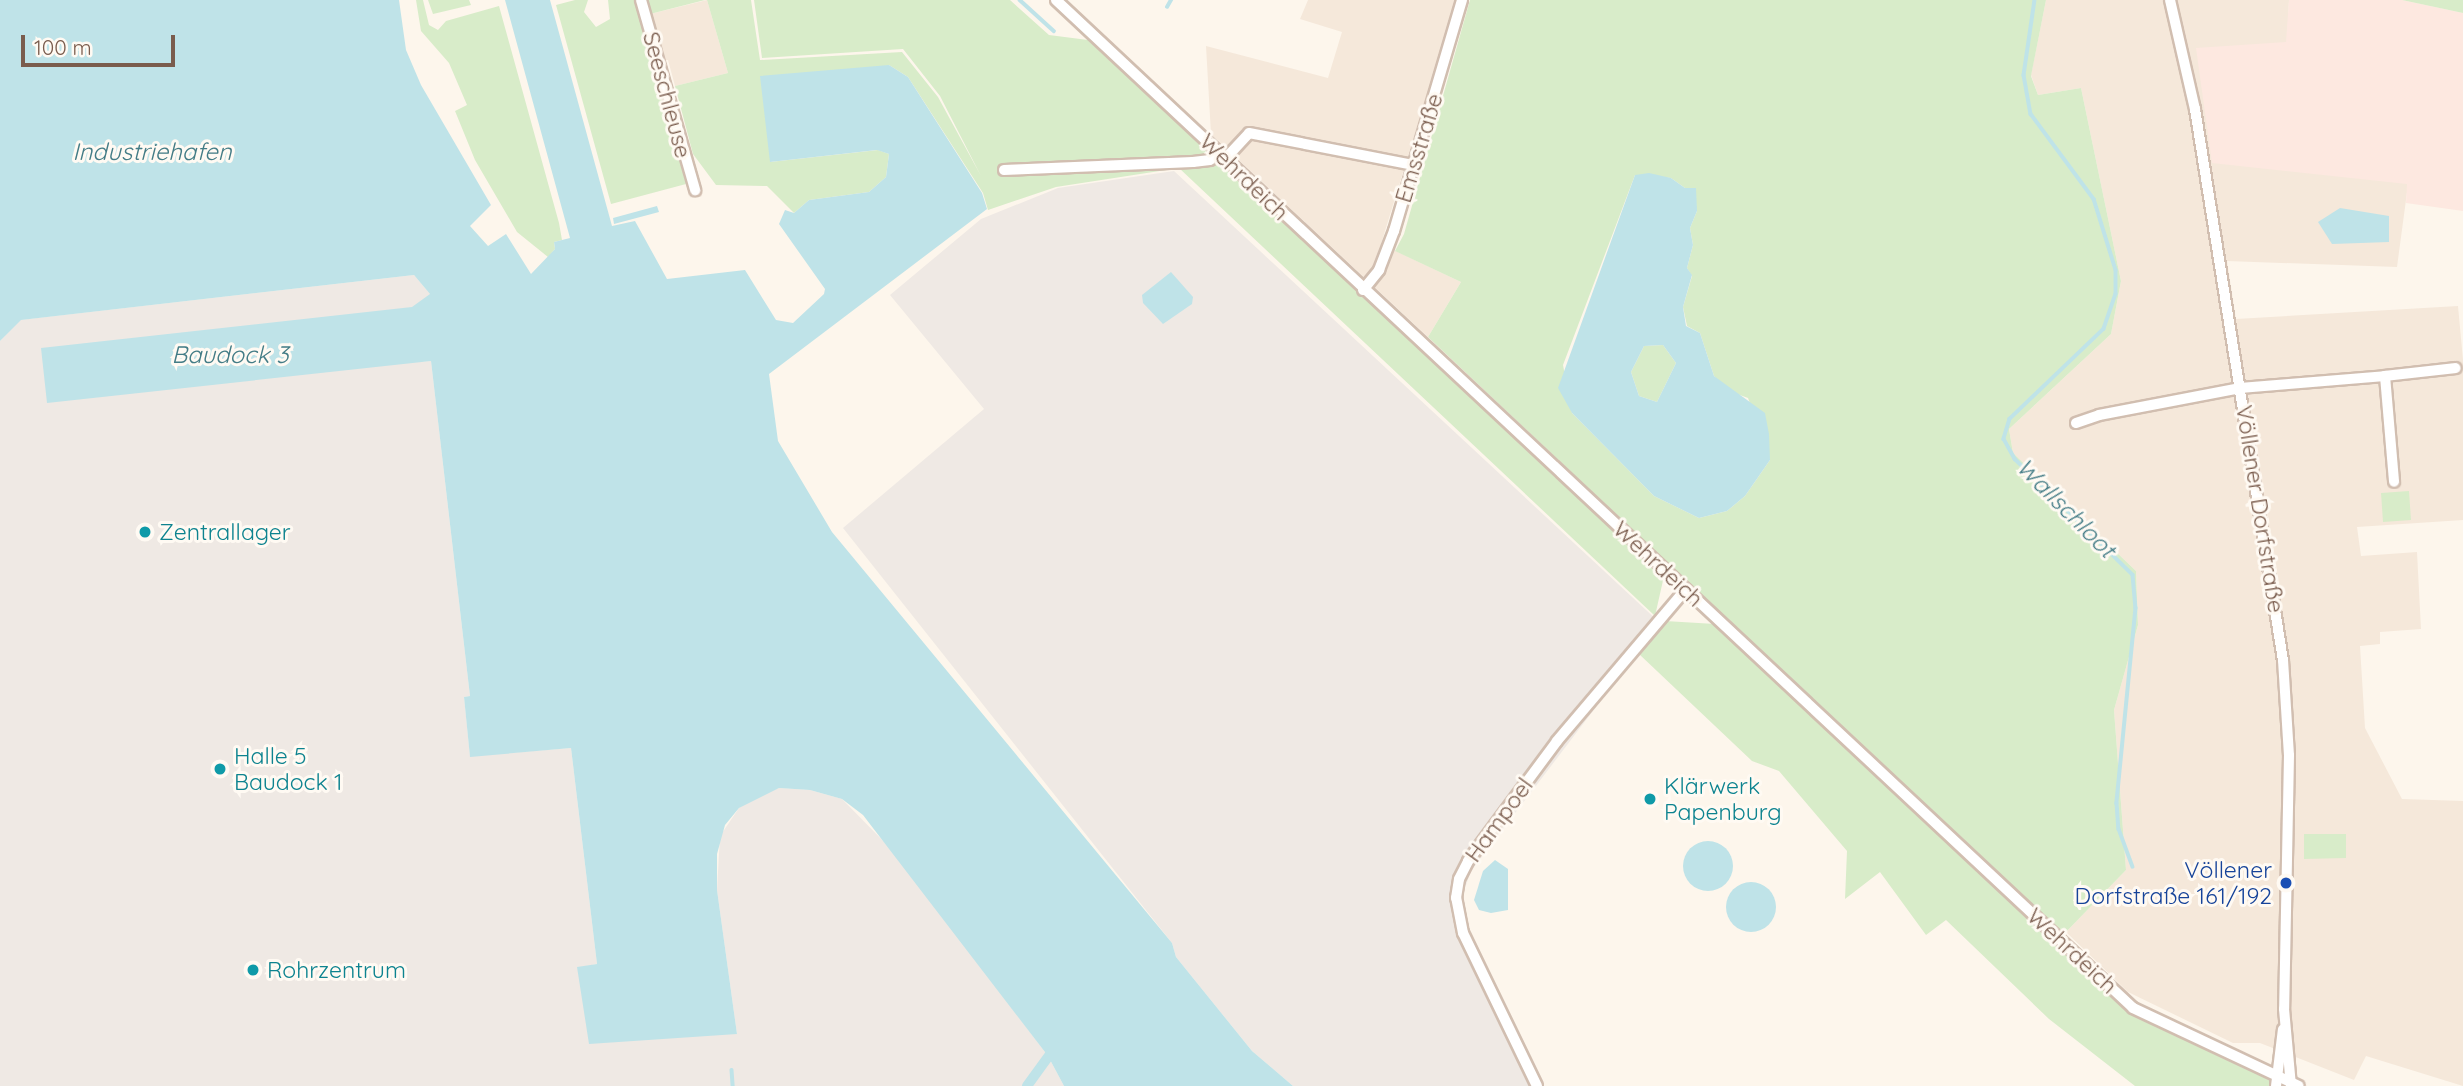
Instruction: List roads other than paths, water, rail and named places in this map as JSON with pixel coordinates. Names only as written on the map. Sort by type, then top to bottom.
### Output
[{"type":"street","name":"Seeschleuse","points":[[641,0],[695,190]]},
{"type":"street","name":"Wehrdeich","points":[[1056,0],[2133,1008],[2275,1080],[2294,1085]]},
{"type":"street","name":"Emsstraße","points":[[1363,290],[1379,270],[1415,165],[1462,0]]},
{"type":"street","name":"Völlener Dorfstraße","points":[[2170,0],[2195,108],[2241,388],[2287,697],[2285,1023],[2294,1085]]},
{"type":"street","points":[[1003,170],[1210,160],[1222,155],[1249,132],[1415,165]]},
{"type":"street","points":[[2076,423],[2099,415],[2241,388],[2456,368]]},
{"type":"street","points":[[2385,376],[2394,482]]},
{"type":"street","name":"Hampoel","points":[[1537,1086],[1463,933],[1456,898],[1459,880],[1478,847],[1557,741],[1686,589]]},
{"type":"street","name":"Völlener Dorfstraße","points":[[2275,1080],[2285,1023]]},
{"type":"water","points":[[0,0],[399,0],[406,50],[421,85],[491,205],[470,226],[488,246],[506,234],[531,274],[555,249],[554,242],[570,238],[505,0],[550,0],[612,226],[635,221],[667,279],[745,270],[776,320],[793,323],[824,294],[825,289],[779,224],[785,210],[794,213],[809,200],[869,192],[886,177],[889,154],[877,150],[770,162],[760,76],[889,65],[908,77],[982,193],[987,209],[769,374],[778,441],[832,532],[1172,943],[1176,957],[1252,1051],[1293,1086],[1064,1086],[1048,1056],[863,815],[842,799],[810,790],[779,788],[739,808],[725,825],[717,854],[717,890],[737,1034],[589,1044],[577,967],[597,964],[571,748],[470,757],[464,697],[470,696],[431,361],[47,403],[41,348],[412,307],[430,294],[414,275],[21,320],[0,341]]},
{"type":"water","points":[[1649,173],[1671,178],[1685,188],[1696,188],[1697,211],[1690,228],[1693,245],[1687,268],[1692,275],[1683,307],[1686,326],[1700,333],[1714,376],[1765,413],[1769,434],[1770,460],[1745,496],[1727,511],[1699,518],[1654,496],[1572,413],[1558,388],[1635,175]],"holes":[[[1663,345],[1676,363],[1657,402],[1639,396],[1631,372],[1644,346]]]},
{"type":"water","points":[[657,206],[659,212],[614,224],[613,218]]},
{"type":"water","points":[[2340,208],[2389,216],[2389,242],[2332,244],[2318,222]]},
{"type":"water","points":[[1171,272],[1193,297],[1192,304],[1163,324],[1143,303],[1142,295]]},
{"type":"water","points":[[1708,841],[1726,848],[1733,866],[1726,884],[1708,891],[1690,884],[1683,866],[1690,848]]},
{"type":"water","points":[[1495,860],[1508,869],[1508,910],[1491,913],[1479,910],[1474,900],[1483,871]]},
{"type":"water","points":[[1751,882],[1769,889],[1776,907],[1769,925],[1751,932],[1733,925],[1726,907],[1733,889]]},
{"type":"waterway","points":[[1020,0],[1054,31]]},
{"type":"waterway","points":[[1167,7],[1171,0]]},
{"type":"waterway","name":"Wallschloot","points":[[2035,0],[2024,75],[2031,114],[2094,199],[2116,270],[2116,294],[2104,329],[2010,419],[2004,439],[2015,459],[2133,575],[2136,608],[2117,803],[2119,829],[2133,867]]},
{"type":"waterway","points":[[1027,1086],[1056,1046]]},
{"type":"waterway","points":[[732,1070],[733,1086]]},
{"type":"place","name":"Zentrallager","points":[[145,532]]},
{"type":"place","name":"Halle 5 Baudock 1","points":[[220,769]]},
{"type":"place","name":"Klärwerk Papenburg","points":[[1650,799]]},
{"type":"place","name":"Völlener Dorfstraße 161/192","points":[[2286,883]]},
{"type":"place","name":"Rohrzentrum","points":[[253,970]]},
{"type":"water label","name":"Industriehafen","points":[[152,152]]},
{"type":"water label","name":"Baudock 3","points":[[230,355]]}]
